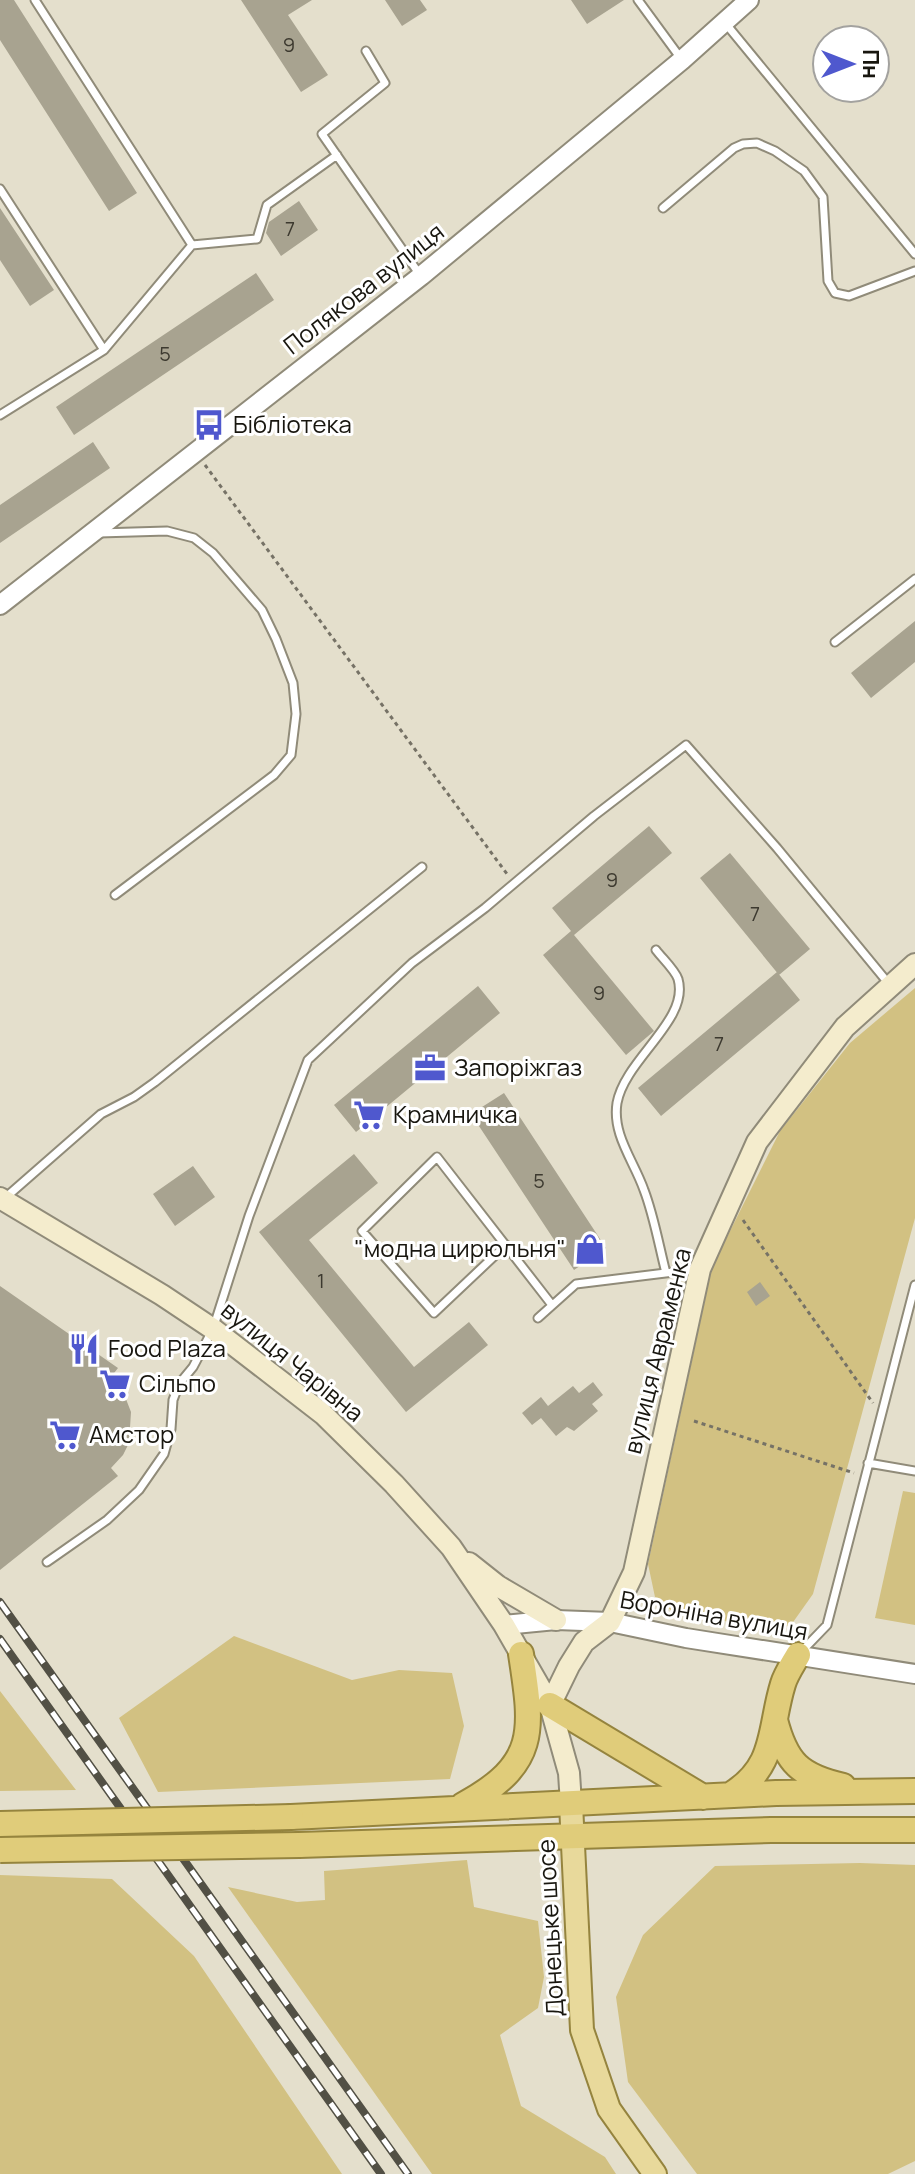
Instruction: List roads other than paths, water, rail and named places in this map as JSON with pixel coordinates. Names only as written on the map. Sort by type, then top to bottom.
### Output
[{"type":"highway","points":[[457,1809],[491,1790],[515,1767],[530,1733],[521,1654]]},
{"type":"highway","points":[[730,1795],[757,1774],[767,1755],[784,1681],[798,1655]]},
{"type":"highway","points":[[550,1705],[703,1797]]},
{"type":"highway","points":[[775,1717],[782,1746],[800,1769],[824,1782],[866,1792]]},
{"type":"highway","points":[[0,1824],[291,1817],[730,1795],[915,1791]]},
{"type":"highway","points":[[0,1850],[299,1845],[771,1830],[915,1830]]},
{"type":"main road","name":"вулиця Авраменка","points":[[610,1622],[634,1572],[700,1269],[757,1142],[845,1027],[915,964]]},
{"type":"main road","name":"вулиця Чарівна","points":[[2,1199],[213,1329],[323,1414],[394,1484],[451,1547],[504,1625],[550,1705],[569,1773],[571,1804]]},
{"type":"main road","points":[[451,1547],[498,1586],[556,1620]]},
{"type":"main road","points":[[550,1705],[584,1642],[610,1622]]},
{"type":"main road","name":"Донецьке шосе","points":[[571,1804],[582,2030],[609,2109],[655,2174]]},
{"type":"street","name":"Полякова вулиця","points":[[0,605],[421,276],[682,60],[749,0]]},
{"type":"street","name":"Вороніна вулиця","points":[[504,1625],[556,1620],[610,1622],[686,1638],[915,1674]]},
{"type":"lane","points":[[35,0],[192,245]]},
{"type":"lane","points":[[638,0],[682,60]]},
{"type":"lane","points":[[723,21],[915,254]]},
{"type":"lane","points":[[366,51],[385,83],[322,134],[421,276]]},
{"type":"lane","points":[[663,208],[734,148],[757,143],[804,171],[823,197],[828,281],[835,293],[849,296],[915,271]]},
{"type":"lane","points":[[0,401],[3,412],[104,350],[192,245],[257,239],[267,205],[337,155]]},
{"type":"lane","points":[[0,189],[104,350]]},
{"type":"lane","points":[[93,533],[167,531],[194,538],[213,553],[262,610],[293,683],[296,714],[291,755],[274,775],[115,895]]},
{"type":"lane","points":[[835,642],[915,579]]},
{"type":"lane","points":[[47,1562],[107,1520],[139,1490],[164,1454],[173,1400],[179,1384],[193,1367],[213,1329],[249,1216],[308,1060],[412,963],[686,745],[777,848],[891,986]]},
{"type":"lane","points":[[2,1199],[101,1114],[155,1082],[422,867]]},
{"type":"lane","points":[[656,950],[678,978],[673,1018],[646,1048],[623,1082],[616,1116],[619,1135],[644,1190],[666,1273]]},
{"type":"lane","points":[[506,1245],[434,1313],[362,1231],[437,1157],[506,1245],[552,1305]]},
{"type":"lane","points":[[538,1318],[576,1284],[700,1269]]},
{"type":"lane","points":[[798,1655],[827,1625],[915,1285]]},
{"type":"lane","points":[[868,1463],[915,1471]]},
{"type":"railway","points":[[0,1602],[408,2174]]},
{"type":"railway","points":[[0,1639],[381,2174]]},
{"type":"place","name":"Бібліотека","points":[[209,425]]},
{"type":"place","name":"Запоріжгаз","points":[[430,1068]]},
{"type":"place","name":"Крамничка","points":[[369,1115]]},
{"type":"place","name":"\"модна цирюльня\"","points":[[590,1249]]},
{"type":"place","name":"Food Plaza","points":[[84,1349]]},
{"type":"place","name":"Сільпо","points":[[115,1384]]},
{"type":"place","name":"Амстор","points":[[65,1435]]}]
